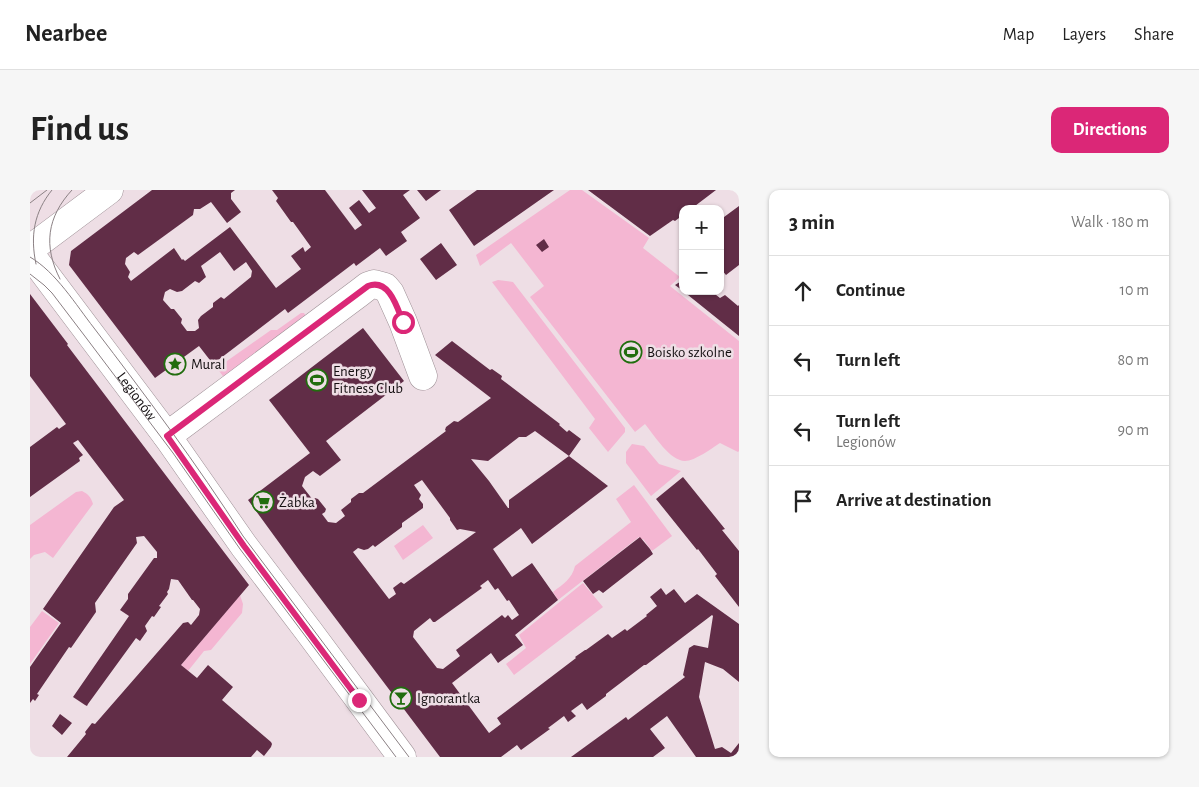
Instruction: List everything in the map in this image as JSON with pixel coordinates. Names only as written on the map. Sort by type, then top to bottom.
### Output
[{"type":"street","points":[[30,249],[109,190]]},
{"type":"street","name":"Legionów","points":[[30,254],[167,436],[244,546],[402,757]]},
{"type":"street","points":[[167,436],[368,286],[374,284],[385,287],[390,293],[423,376]]},
{"type":"shaded area","points":[[570,190],[582,190],[649,238],[643,248],[679,276],[670,286],[739,341],[739,451],[720,443],[698,457],[685,461],[679,460],[668,452],[645,424],[635,432],[530,297],[544,286],[511,243],[480,266],[476,255]]},
{"type":"shaded area","points":[[498,280],[513,282],[625,428],[625,432],[608,452],[589,428],[595,419],[492,282]]},
{"type":"shaded area","points":[[301,313],[304,313],[307,318],[225,379],[217,368],[271,330],[277,330]]},
{"type":"shaded area","points":[[632,444],[644,446],[659,464],[681,471],[651,496],[626,463],[626,452]]},
{"type":"shaded area","points":[[634,485],[672,536],[652,551],[643,539],[641,540],[639,537],[558,600],[553,592],[564,584],[574,571],[575,566],[631,522],[616,499]]},
{"type":"shaded area","points":[[82,491],[89,496],[93,504],[53,558],[45,552],[34,555],[30,559],[30,525],[76,492]]},
{"type":"shaded area","points":[[423,525],[433,538],[403,560],[394,546]]},
{"type":"shaded area","points":[[583,583],[603,607],[514,675],[506,664],[526,648],[519,635]]},
{"type":"shaded area","points":[[240,595],[243,604],[242,613],[211,650],[204,651],[188,671],[181,665]]},
{"type":"shaded area","points":[[42,611],[59,623],[30,664],[30,627]]},
{"type":"building","points":[[152,190],[235,190],[231,193],[231,199],[241,212],[227,223],[211,202],[200,209],[194,209],[193,215],[138,255],[134,252],[126,258],[125,264],[130,272],[128,277],[131,281],[174,248],[182,260],[185,261],[230,227],[276,288],[301,269],[291,256],[303,247],[305,252],[311,247],[276,201],[278,198],[272,190],[325,190],[355,230],[362,225],[349,208],[359,200],[369,213],[376,208],[362,190],[410,190],[403,195],[420,218],[401,232],[407,241],[386,256],[380,248],[356,266],[354,263],[288,313],[285,309],[213,364],[199,346],[155,378],[69,265],[71,251]],"holes":[[[220,252],[234,271],[246,262],[252,271],[251,277],[224,299],[221,297],[213,303],[213,307],[198,320],[199,328],[195,331],[187,331],[181,323],[182,319],[163,300],[165,292],[170,289],[177,292],[182,291],[195,281],[199,283],[206,277],[201,266]]]},
{"type":"building","points":[[417,190],[441,190],[426,201]]},
{"type":"building","points":[[477,190],[554,190],[474,246],[449,210]]},
{"type":"building","points":[[588,190],[716,190],[696,205],[679,205],[679,218],[650,236]]},
{"type":"building","points":[[739,206],[739,265],[726,275],[724,273],[724,217]]},
{"type":"building","points":[[544,239],[549,247],[542,252],[536,245]]},
{"type":"building","points":[[441,243],[457,265],[436,280],[420,259]]},
{"type":"building","points":[[30,294],[249,585],[181,665],[197,678],[208,665],[233,687],[222,700],[271,742],[271,747],[264,756],[257,750],[251,757],[67,757],[86,734],[85,732],[92,723],[95,724],[183,623],[188,622],[191,625],[199,615],[200,609],[178,580],[171,579],[168,594],[159,606],[161,607],[145,626],[147,631],[140,641],[136,638],[87,706],[73,697],[129,616],[120,610],[128,599],[128,594],[154,558],[157,558],[157,552],[144,536],[136,537],[137,543],[95,603],[96,612],[71,648],[69,647],[37,694],[39,695],[35,701],[33,699],[30,703],[30,667],[61,623],[43,609],[114,507],[124,500],[78,440],[73,443],[83,455],[79,458],[80,461],[30,497],[30,447],[57,427],[59,429],[66,424],[30,376]]},
{"type":"building","points":[[688,295],[716,295],[720,298],[725,295],[739,305],[739,336]]},
{"type":"building","points":[[363,328],[404,381],[326,441],[341,460],[320,476],[313,471],[305,477],[302,486],[313,500],[315,498],[318,499],[326,509],[322,514],[328,522],[336,523],[345,516],[341,510],[351,502],[351,499],[359,493],[363,493],[446,431],[446,427],[454,421],[458,422],[491,398],[435,355],[452,341],[490,370],[492,369],[502,376],[501,379],[560,424],[567,432],[569,430],[581,439],[569,456],[608,486],[532,544],[521,528],[493,549],[512,577],[532,563],[558,600],[515,635],[523,645],[498,663],[491,653],[452,683],[489,733],[501,724],[497,718],[575,657],[608,634],[612,638],[625,629],[627,631],[647,616],[657,606],[650,597],[661,588],[666,595],[674,589],[685,603],[697,594],[739,624],[739,682],[723,669],[705,662],[699,697],[715,749],[722,747],[731,753],[739,743],[739,757],[696,757],[667,716],[650,729],[665,748],[653,757],[571,757],[626,717],[628,720],[685,677],[683,675],[689,648],[694,645],[708,648],[712,615],[587,710],[582,703],[571,711],[576,716],[568,722],[564,716],[548,728],[550,729],[521,750],[517,745],[501,757],[440,757],[248,500],[310,453],[269,400]],"holes":[[[535,431],[569,456],[509,500],[508,508],[471,459],[488,461],[519,437],[526,437]],[[422,480],[457,530],[476,532],[404,584],[401,582],[393,588],[396,594],[389,599],[353,552],[358,548],[364,550],[373,545],[375,547],[402,527],[402,523],[423,508],[423,504],[419,499],[421,495],[414,485]],[[488,580],[495,590],[498,588],[507,601],[509,600],[519,615],[512,620],[508,615],[505,618],[502,615],[456,650],[460,656],[443,669],[437,668],[413,637],[414,631],[430,618],[435,622],[482,588],[480,586]]]},
{"type":"building","points":[[683,477],[725,529],[722,530],[739,551],[739,607],[715,576],[717,574],[698,549],[656,499]]},
{"type":"building","points":[[640,537],[653,554],[603,593],[599,590],[593,594],[583,581]]},
{"type":"building","points":[[60,714],[72,723],[62,735],[52,726]]},
{"type":"tram line","points":[[30,203],[47,190]]},
{"type":"tram line","points":[[36,264],[33,244],[35,225],[41,207],[52,190]]},
{"type":"tram line","points":[[60,279],[51,255],[50,232],[57,211],[72,190]]},
{"type":"tram line","points":[[30,257],[48,271],[73,299],[171,430],[243,536],[409,757]]},
{"type":"tram line","points":[[30,274],[52,293],[84,335],[173,453],[240,549],[396,757]]},
{"type":"place","name":"Boisko szkolne","points":[[631,352]]},
{"type":"place","name":"Mural","points":[[175,364]]},
{"type":"place","name":"Energy Fitness Club","points":[[317,380]]},
{"type":"place","name":"Żabka","points":[[263,502]]},
{"type":"place","name":"Ignorantka","points":[[401,698]]},
{"type":"route","points":[[359,700],[244,546],[167,436],[368,286],[378,284],[385,287],[390,293],[403,322]]}]
